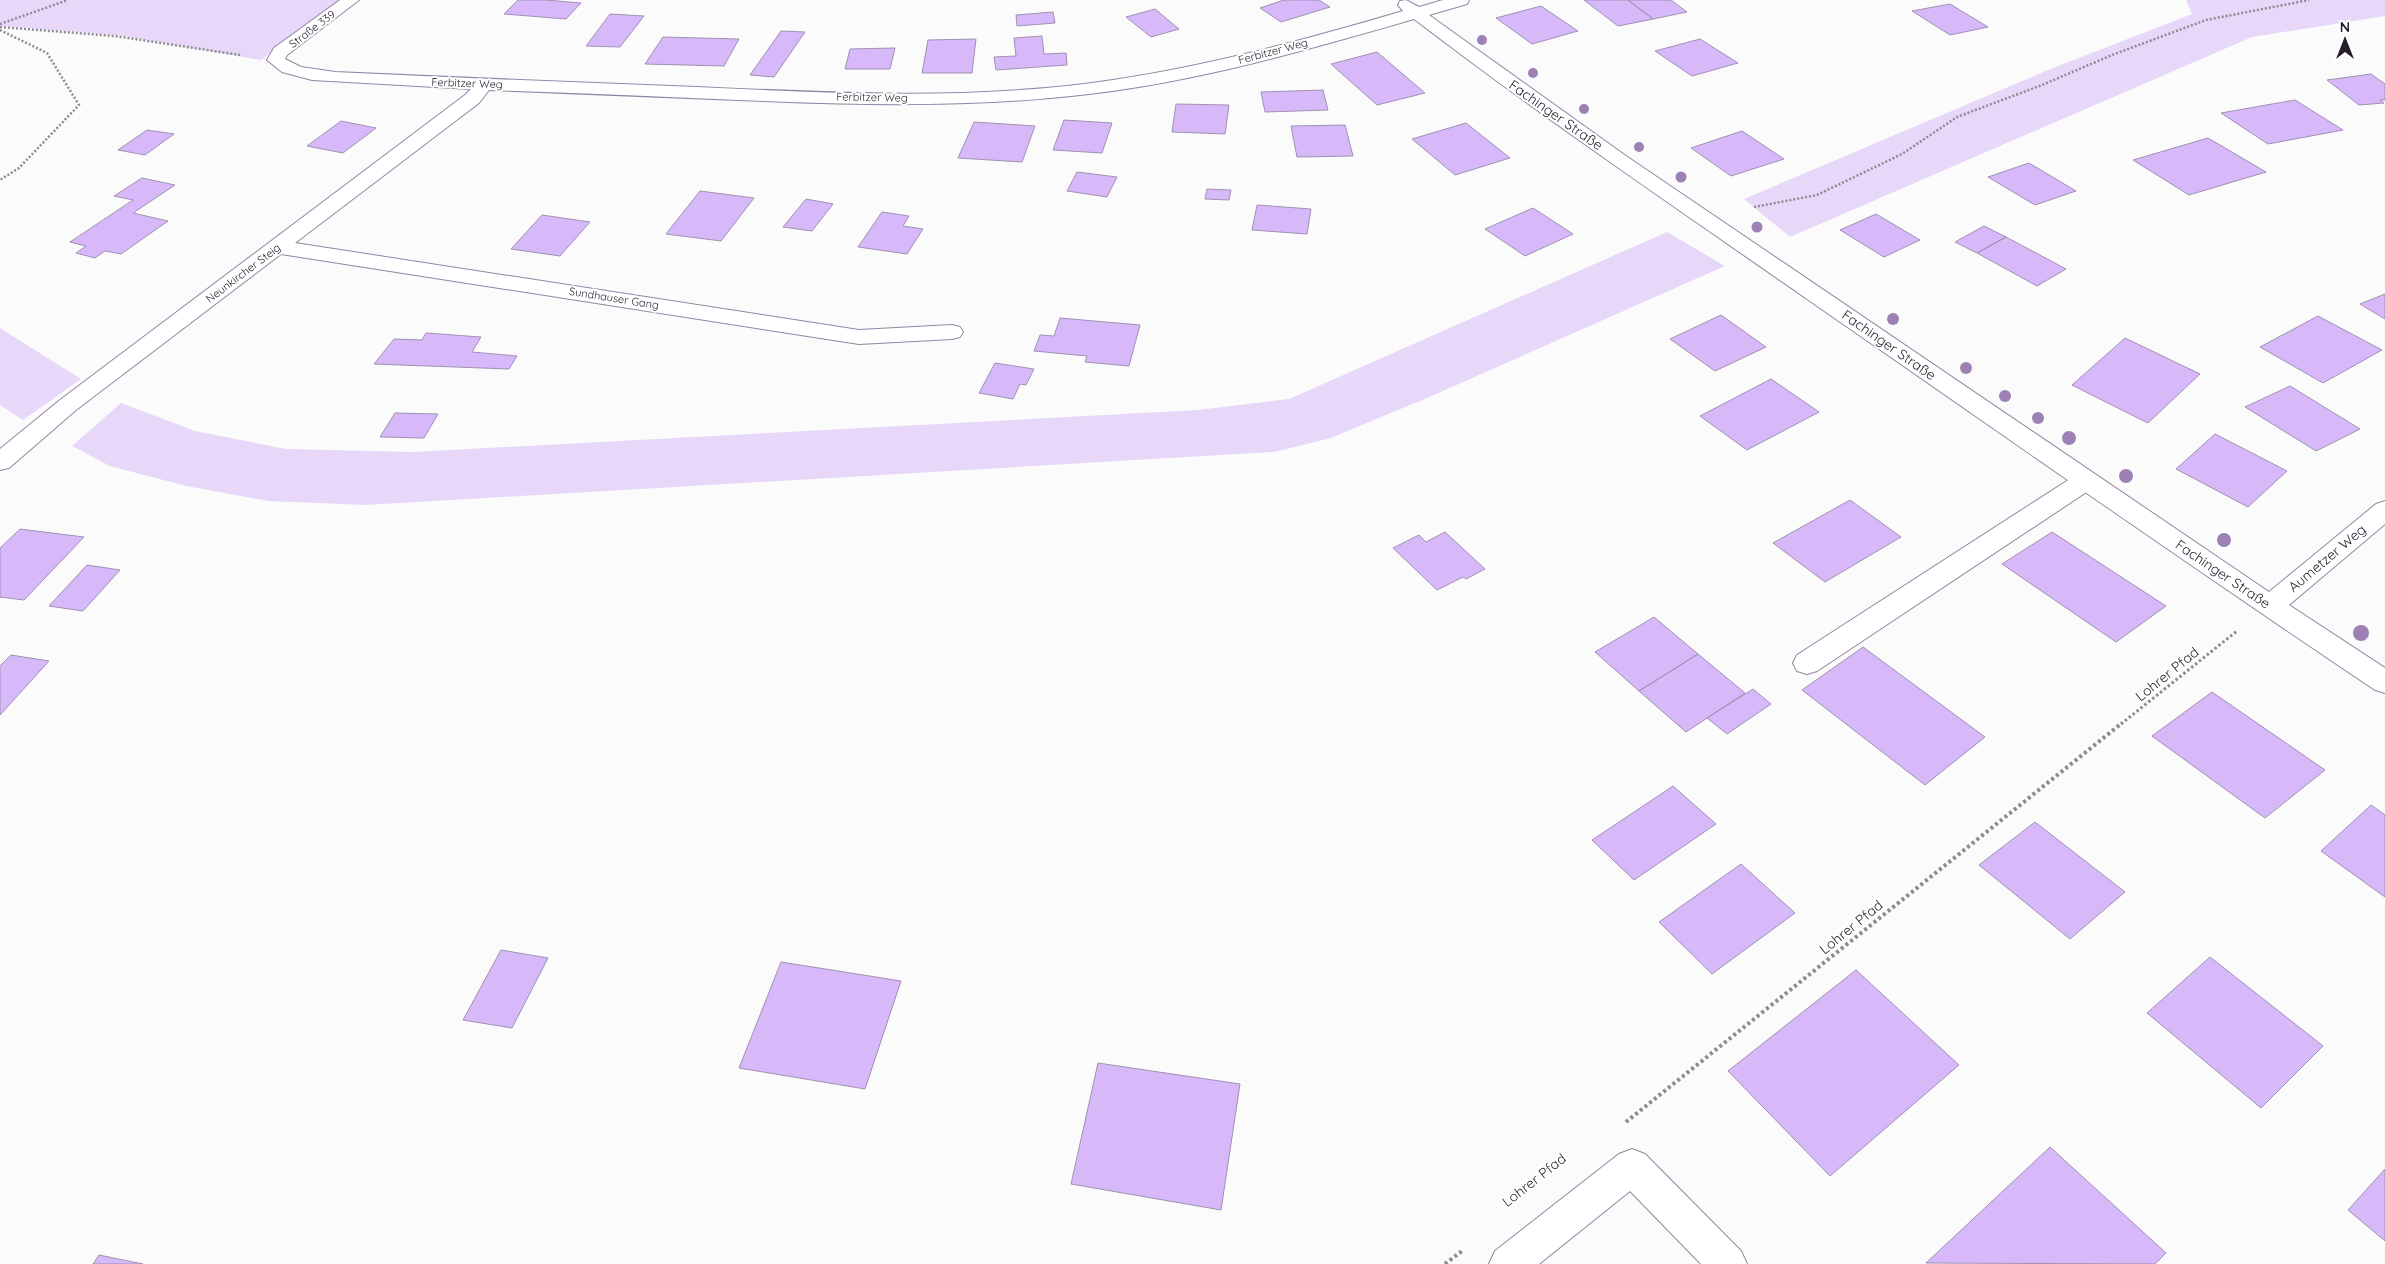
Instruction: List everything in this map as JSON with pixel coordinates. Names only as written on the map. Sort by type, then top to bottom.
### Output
[{"type":"street","name":"Straße 339","points":[[276,60],[280,52],[351,0]]},
{"type":"street","name":"Fachinger Straße","points":[[1399,0],[1530,97],[1710,223],[2085,481],[2385,682]]},
{"type":"street","name":"Ferbitzer Weg","points":[[276,60],[282,66],[299,72],[335,77],[807,97],[914,98],[1038,94],[1122,83],[1220,65],[1461,0]]},
{"type":"street","name":"Neunkircher Steig","points":[[0,462],[68,405],[472,99],[485,83]]},
{"type":"street","name":"Sundhauser Gang","points":[[277,247],[859,336],[952,332]]},
{"type":"street","points":[[1807,663],[2085,481]]},
{"type":"street","name":"Aumetzer Weg","points":[[2270,606],[2385,510]]},
{"type":"street","points":[[1508,1264],[1632,1166],[1728,1264]]},
{"type":"path","points":[[0,27],[68,0]]},
{"type":"path","points":[[1710,223],[1737,212],[1782,200],[1817,195],[1902,154],[1957,117],[2197,23],[2309,0]]},
{"type":"path","points":[[0,27],[115,36],[276,60]]},
{"type":"path","points":[[0,27],[47,53],[79,105],[19,168],[0,180]]},
{"type":"path","name":"Lohrer Pfad","points":[[1620,1127],[2270,606]]},
{"type":"path","points":[[1445,1264],[1468,1246]]},
{"type":"shaded area","points":[[0,0],[340,0],[261,60],[118,35],[0,26]]},
{"type":"shaded area","points":[[2186,0],[2385,0],[2385,16],[2252,37],[1790,237],[1744,199],[2048,70],[2192,14]]},
{"type":"shaded area","points":[[1667,232],[1725,266],[1427,398],[1331,438],[1274,452],[366,505],[268,501],[186,486],[110,466],[72,446],[121,403],[195,431],[286,449],[414,452],[1198,410],[1289,399]]},
{"type":"shaded area","points":[[0,328],[81,379],[23,420],[0,405]]},
{"type":"building","points":[[518,0],[581,3],[566,19],[504,14]]},
{"type":"building","points":[[1284,0],[1319,0],[1330,7],[1281,22],[1260,8]]},
{"type":"building","points":[[1584,0],[1628,0],[1653,19],[1618,26]]},
{"type":"building","points":[[1628,0],[1671,0],[1687,12],[1653,19]]},
{"type":"building","points":[[1950,4],[1988,27],[1950,35],[1912,11]]},
{"type":"building","points":[[1541,6],[1578,31],[1532,44],[1496,18]]},
{"type":"building","points":[[1155,9],[1179,29],[1151,37],[1126,17]]},
{"type":"building","points":[[1053,12],[1055,23],[1017,26],[1016,15]]},
{"type":"building","points":[[610,14],[644,16],[620,47],[586,46]]},
{"type":"building","points":[[781,31],[805,32],[774,77],[750,75]]},
{"type":"building","points":[[1042,36],[1044,54],[1066,53],[1067,65],[996,70],[994,57],[1016,56],[1014,38]]},
{"type":"building","points":[[663,37],[739,39],[724,66],[645,64]]},
{"type":"building","points":[[976,39],[972,73],[922,73],[928,40]]},
{"type":"building","points":[[1700,39],[1738,63],[1692,76],[1655,51]]},
{"type":"building","points":[[895,48],[890,69],[845,69],[850,49]]},
{"type":"building","points":[[1377,52],[1425,93],[1377,105],[1331,64]]},
{"type":"building","points":[[2371,74],[2385,84],[2385,100],[2380,100],[2384,103],[2359,105],[2327,80]]},
{"type":"building","points":[[1323,90],[1328,110],[1265,112],[1261,92]]},
{"type":"building","points":[[2295,100],[2343,130],[2268,144],[2221,113]]},
{"type":"building","points":[[1176,104],[1229,105],[1225,134],[1172,132]]},
{"type":"building","points":[[1064,120],[1112,123],[1102,153],[1053,150]]},
{"type":"building","points":[[341,121],[376,128],[343,153],[307,146]]},
{"type":"building","points":[[974,122],[1035,126],[1022,162],[958,158]]},
{"type":"building","points":[[1466,123],[1510,158],[1455,175],[1412,139]]},
{"type":"building","points":[[1345,125],[1353,156],[1297,157],[1291,126]]},
{"type":"building","points":[[147,130],[174,134],[145,155],[118,150]]},
{"type":"building","points":[[1742,131],[1784,159],[1731,176],[1691,148]]},
{"type":"building","points":[[2208,138],[2266,172],[2189,195],[2133,160]]},
{"type":"building","points":[[2029,163],[2076,191],[2035,205],[1988,177]]},
{"type":"building","points":[[1077,172],[1117,177],[1107,197],[1067,191]]},
{"type":"building","points":[[142,178],[175,185],[133,213],[168,221],[121,254],[105,251],[95,258],[76,253],[86,246],[70,242],[133,200],[114,196]]},
{"type":"building","points":[[1207,189],[1231,190],[1229,200],[1205,199]]},
{"type":"building","points":[[700,191],[754,198],[721,241],[666,234]]},
{"type":"building","points":[[806,199],[833,204],[812,231],[783,227]]},
{"type":"building","points":[[1257,205],[1311,209],[1307,234],[1252,230]]},
{"type":"building","points":[[1533,208],[1573,234],[1525,256],[1485,229]]},
{"type":"building","points":[[882,212],[909,216],[903,226],[923,229],[907,254],[858,247]]},
{"type":"building","points":[[1876,214],[1920,240],[1884,257],[1840,230]]},
{"type":"building","points":[[542,215],[590,222],[560,256],[511,249]]},
{"type":"building","points":[[1984,226],[2006,237],[1977,253],[1955,242]]},
{"type":"building","points":[[2006,237],[2066,269],[2037,286],[1977,253]]},
{"type":"building","points":[[2385,294],[2385,319],[2360,304]]},
{"type":"building","points":[[1721,315],[1766,347],[1715,371],[1670,339]]},
{"type":"building","points":[[2318,316],[2382,350],[2323,383],[2260,347]]},
{"type":"building","points":[[1060,318],[1140,325],[1129,366],[1085,362],[1087,356],[1034,351],[1040,335],[1054,336]]},
{"type":"building","points":[[426,333],[481,337],[472,352],[517,356],[509,369],[374,364],[394,339],[422,340]]},
{"type":"building","points":[[2125,338],[2200,374],[2148,423],[2072,385]]},
{"type":"building","points":[[995,363],[1034,369],[1026,385],[1020,384],[1013,399],[979,393]]},
{"type":"building","points":[[1771,379],[1819,412],[1747,450],[1700,416]]},
{"type":"building","points":[[2290,386],[2360,429],[2316,451],[2245,407]]},
{"type":"building","points":[[395,413],[438,414],[424,438],[380,437]]},
{"type":"building","points":[[2215,434],[2287,471],[2248,507],[2176,469]]},
{"type":"building","points":[[1850,500],[1901,537],[1825,582],[1773,543]]},
{"type":"building","points":[[20,529],[84,537],[24,600],[0,597],[0,548]]},
{"type":"building","points":[[1445,532],[1485,569],[1466,579],[1463,577],[1437,590],[1393,548],[1419,535],[1426,542]]},
{"type":"building","points":[[2052,532],[2166,606],[2116,642],[2002,564]]},
{"type":"building","points":[[87,565],[120,570],[83,611],[49,606]]},
{"type":"building","points":[[1654,617],[1698,654],[1639,691],[1595,652]]},
{"type":"building","points":[[1863,647],[1985,737],[1925,785],[1802,690]]},
{"type":"building","points":[[1698,654],[1745,693],[1686,732],[1639,691]]},
{"type":"building","points":[[11,655],[49,661],[0,715],[0,666]]},
{"type":"building","points":[[1753,689],[1771,704],[1727,734],[1707,718]]},
{"type":"building","points":[[2212,692],[2325,770],[2265,818],[2152,736]]},
{"type":"building","points":[[1673,786],[1716,824],[1634,880],[1592,840]]},
{"type":"building","points":[[2371,805],[2385,815],[2385,897],[2321,851]]},
{"type":"building","points":[[2035,822],[2125,892],[2070,939],[1979,865]]},
{"type":"building","points":[[1741,864],[1795,913],[1712,974],[1659,922]]},
{"type":"building","points":[[501,950],[548,958],[512,1028],[463,1020]]},
{"type":"building","points":[[2210,957],[2323,1046],[2261,1108],[2147,1013]]},
{"type":"building","points":[[781,962],[901,981],[865,1089],[739,1068]]},
{"type":"building","points":[[1856,970],[1959,1065],[1830,1176],[1728,1071]]},
{"type":"building","points":[[1098,1063],[1240,1084],[1221,1210],[1071,1184]]},
{"type":"building","points":[[2050,1147],[2166,1253],[2155,1264],[1926,1263]]},
{"type":"building","points":[[2385,1169],[2385,1241],[2348,1210]]},
{"type":"building","points":[[99,1255],[143,1264],[93,1264]]}]
